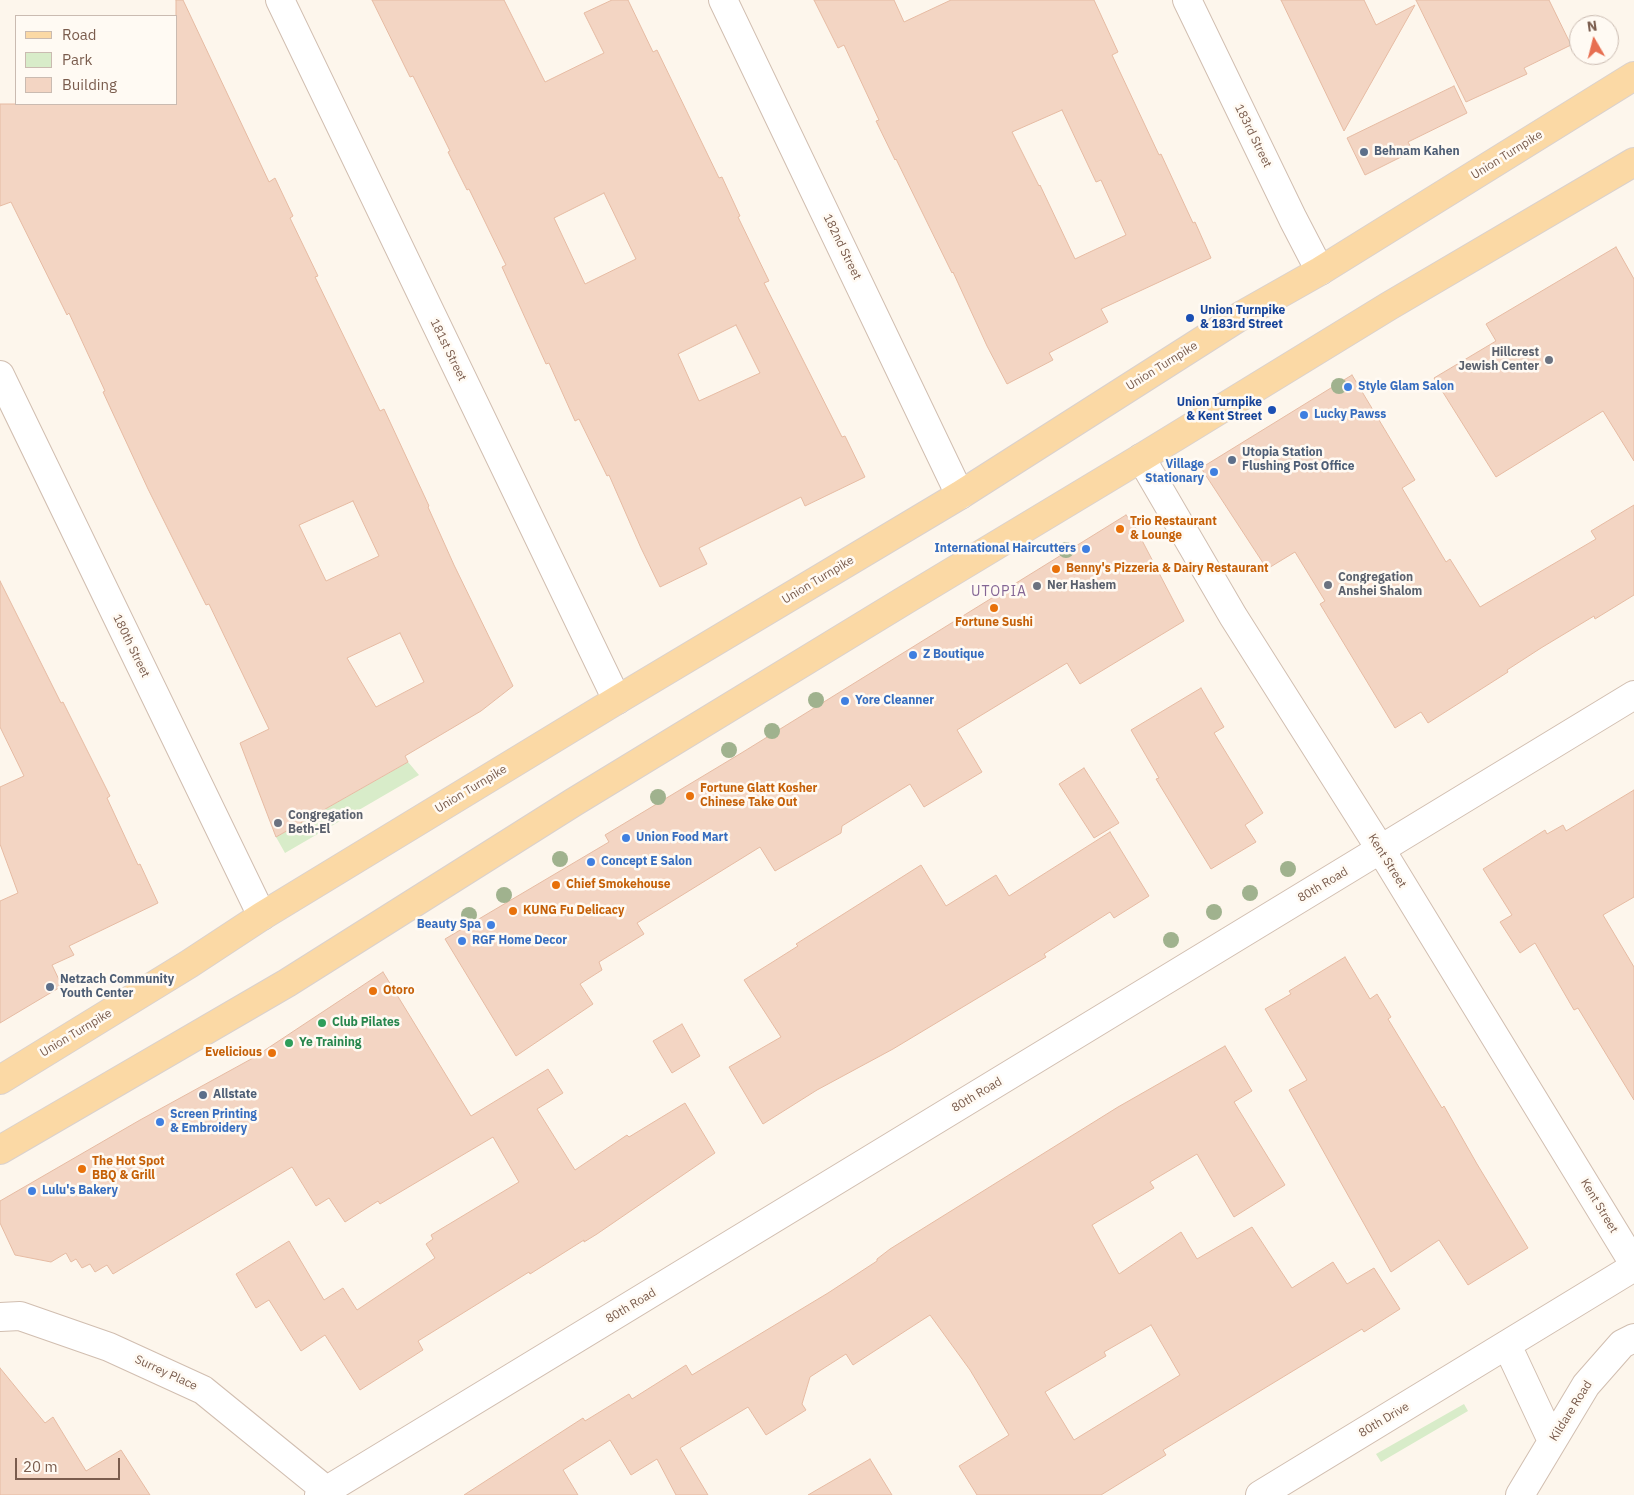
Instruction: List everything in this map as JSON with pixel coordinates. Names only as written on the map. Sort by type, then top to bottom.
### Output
[{"type":"main road","name":"Union Turnpike","points":[[0,1080],[189,964],[262,916],[960,494],[1244,314],[1320,271],[1634,76]]},
{"type":"main road","points":[[0,1150],[287,983],[574,802],[1380,311],[1634,162]]},
{"type":"street","name":"181st Street","points":[[280,0],[617,700]]},
{"type":"street","name":"182nd Street","points":[[722,0],[960,494]]},
{"type":"street","name":"183rd Street","points":[[1187,0],[1320,271]]},
{"type":"street","name":"180th Street","points":[[0,375],[262,916]]},
{"type":"street","name":"Kent Street","points":[[1141,458],[1233,616],[1381,850],[1634,1265]]},
{"type":"street","name":"80th Road","points":[[326,1494],[1634,695]]},
{"type":"street","name":"80th Drive","points":[[1260,1495],[1507,1345],[1634,1265]]},
{"type":"street","name":"Surrey Place","points":[[7,1312],[109,1347],[203,1390],[326,1494]]},
{"type":"street","name":"Kildare Road","points":[[1520,1495],[1586,1385],[1622,1344],[1634,1338]]},
{"type":"street","points":[[1507,1345],[1552,1441]]},
{"type":"green space","points":[[408,762],[419,775],[285,853],[276,837]]},
{"type":"green space","points":[[1464,1404],[1468,1411],[1381,1462],[1376,1454]]},
{"type":"building","points":[[176,0],[183,0],[269,182],[275,178],[293,216],[290,218],[318,276],[315,277],[380,411],[384,409],[454,565],[513,686],[481,711],[405,756],[408,762],[276,837],[240,743],[269,729],[209,604],[206,605],[148,489],[69,313],[67,315],[11,202],[0,206],[0,104],[178,105],[178,15],[176,15]],"holes":[[[353,501],[379,556],[326,581],[299,525]],[[400,633],[424,682],[376,707],[347,658]]]},
{"type":"building","points":[[372,0],[504,0],[545,82],[604,53],[584,13],[612,0],[628,0],[653,52],[657,50],[719,178],[722,177],[740,216],[738,217],[769,281],[764,283],[842,437],[845,436],[865,477],[805,506],[801,497],[699,548],[707,564],[660,587],[609,475],[607,476],[579,419],[575,421],[549,363],[546,364],[502,267],[506,265],[469,189],[467,190],[448,152],[450,151],[413,76],[410,77]],"holes":[[[604,193],[636,259],[585,284],[554,218]],[[736,325],[760,373],[699,401],[678,354]]]},
{"type":"building","points":[[814,0],[894,0],[904,22],[951,0],[1094,0],[1118,52],[1112,55],[1159,155],[1161,154],[1211,258],[1101,309],[1108,322],[1049,353],[1053,360],[1007,384],[987,346],[953,272],[876,121],[879,120],[844,45],[838,48]],"holes":[[[1062,110],[1096,182],[1101,180],[1126,235],[1075,259],[1040,185],[1012,132]]]},
{"type":"building","points":[[1281,0],[1364,0],[1376,25],[1415,5],[1344,131]]},
{"type":"building","points":[[1416,0],[1549,0],[1569,41],[1569,46],[1524,68],[1527,74],[1466,102]]},
{"type":"building","points":[[1454,86],[1467,113],[1408,142],[1413,151],[1365,175],[1347,138]]},
{"type":"building","name":"Hillcrest Jewish Center","points":[[1616,247],[1634,279],[1634,461],[1603,411],[1496,477],[1434,378],[1496,341],[1486,324]]},
{"type":"building","points":[[1352,375],[1415,480],[1402,488],[1446,562],[1450,559],[1480,607],[1596,539],[1591,531],[1634,505],[1634,595],[1595,619],[1594,616],[1541,648],[1507,670],[1508,672],[1428,723],[1421,712],[1395,728],[1320,604],[1325,601],[1295,552],[1267,569],[1201,468]]},
{"type":"building","points":[[1126,515],[1134,525],[1184,621],[1080,684],[1067,663],[957,730],[982,772],[924,807],[910,784],[842,826],[841,833],[775,871],[760,847],[637,923],[644,934],[599,962],[602,970],[580,984],[593,1004],[516,1056],[445,939],[609,842],[605,835]]},
{"type":"building","points":[[0,581],[110,796],[107,798],[158,903],[69,946],[74,955],[52,965],[62,986],[0,1023],[0,901],[18,893],[0,844],[0,787],[24,776],[0,727]]},
{"type":"building","points":[[1201,688],[1224,727],[1214,733],[1263,813],[1245,825],[1256,842],[1211,869],[1156,779],[1159,778],[1131,730]]},
{"type":"building","points":[[1084,768],[1119,823],[1094,838],[1059,784]]},
{"type":"building","points":[[1634,790],[1634,897],[1603,915],[1634,967],[1634,1100],[1578,1008],[1574,1010],[1535,943],[1520,953],[1500,922],[1512,915],[1483,869],[1545,830],[1547,834],[1563,825],[1566,831]]},
{"type":"building","points":[[1110,832],[1149,896],[1114,918],[1110,912],[1044,954],[1046,957],[893,1049],[817,1090],[763,1124],[729,1067],[781,1037],[744,980],[798,946],[796,944],[921,865],[946,906],[996,875],[1009,896]]},
{"type":"building","points":[[1345,957],[1370,999],[1377,994],[1391,1017],[1388,1019],[1442,1108],[1444,1106],[1528,1248],[1468,1285],[1439,1240],[1391,1272],[1289,1090],[1307,1080],[1265,1009],[1291,994],[1289,991]]},
{"type":"building","points":[[383,972],[471,1116],[548,1069],[563,1093],[537,1109],[575,1170],[627,1135],[629,1137],[685,1103],[715,1153],[597,1234],[584,1242],[584,1240],[530,1274],[529,1272],[418,1341],[423,1350],[360,1390],[325,1335],[301,1351],[269,1300],[256,1308],[236,1274],[289,1241],[324,1300],[343,1288],[357,1310],[435,1258],[426,1244],[433,1239],[431,1235],[519,1182],[493,1137],[380,1204],[378,1201],[345,1222],[329,1198],[316,1206],[292,1167],[113,1274],[107,1265],[95,1272],[90,1264],[82,1268],[76,1259],[71,1262],[66,1253],[51,1262],[15,1255],[0,1223],[0,1201],[140,1120],[253,1058]]},
{"type":"building","points":[[682,1024],[700,1056],[672,1073],[653,1041]]},
{"type":"building","points":[[1225,1046],[1252,1091],[1234,1102],[1285,1185],[1234,1217],[1197,1154],[1150,1182],[1154,1188],[1092,1225],[1119,1274],[1181,1232],[1197,1259],[1252,1227],[1292,1288],[1333,1262],[1347,1284],[1374,1268],[1400,1309],[1364,1332],[1362,1329],[1163,1450],[1166,1455],[1101,1495],[977,1495],[959,1466],[1009,1435],[970,1370],[930,1315],[853,1365],[846,1354],[810,1377],[802,1404],[806,1410],[766,1435],[748,1407],[680,1448],[708,1495],[676,1495],[657,1459],[631,1475],[610,1440],[563,1470],[578,1495],[464,1495],[583,1418],[585,1421],[629,1394],[632,1399],[686,1365],[692,1375],[828,1293],[877,1261],[890,1249],[1118,1107]],"holes":[[[1151,1325],[1180,1375],[1074,1440],[1045,1392],[1106,1356],[1104,1352]]]},
{"type":"building","points":[[0,1368],[45,1423],[53,1417],[86,1471],[121,1450],[150,1495],[0,1495]]},
{"type":"building","points":[[870,1459],[892,1495],[808,1495]]},
{"type":"place","name":"Behnam Kahen","points":[[1364,152]]},
{"type":"place","name":"Union Turnpike & 183rd Street","points":[[1190,318]]},
{"type":"place","name":"Hillcrest Jewish Center","points":[[1549,360]]},
{"type":"place","name":"Style Glam Salon","points":[[1348,387]]},
{"type":"place","name":"Union Turnpike & Kent Street","points":[[1272,410]]},
{"type":"place","name":"Lucky Pawss","points":[[1304,415]]},
{"type":"place","name":"Utopia Station Flushing Post Office","points":[[1232,460]]},
{"type":"place","name":"Village Stationary","points":[[1214,472]]},
{"type":"place","name":"Trio Restaurant & Lounge","points":[[1120,529]]},
{"type":"place","name":"International Haircutters","points":[[1086,549]]},
{"type":"place","name":"Benny's Pizzeria & Dairy Restaurant","points":[[1056,569]]},
{"type":"place","name":"Congregation Anshei Shalom","points":[[1328,585]]},
{"type":"place","name":"Ner Hashem","points":[[1037,586]]},
{"type":"place","name":"Fortune Sushi","points":[[994,608]]},
{"type":"place","name":"Z Boutique","points":[[913,655]]},
{"type":"place","name":"Yore Cleanner","points":[[845,701]]},
{"type":"place","name":"Fortune Glatt Kosher Chinese Take Out","points":[[690,796]]},
{"type":"place","name":"Congregation Beth-El","points":[[278,823]]},
{"type":"place","name":"Union Food Mart","points":[[626,838]]},
{"type":"place","name":"Concept E Salon","points":[[591,862]]},
{"type":"place","name":"Chief Smokehouse","points":[[556,885]]},
{"type":"place","name":"KUNG Fu Delicacy","points":[[513,911]]},
{"type":"place","name":"Beauty Spa","points":[[491,925]]},
{"type":"place","name":"RGF Home Decor","points":[[462,941]]},
{"type":"place","name":"Netzach Community Youth Center","points":[[50,987]]},
{"type":"place","name":"Otoro","points":[[373,991]]},
{"type":"place","name":"Club Pilates","points":[[322,1023]]},
{"type":"place","name":"Ye Training","points":[[289,1043]]},
{"type":"place","name":"Evelicious","points":[[272,1053]]},
{"type":"place","name":"Allstate","points":[[203,1095]]},
{"type":"place","name":"Screen Printing & Embroidery","points":[[160,1122]]},
{"type":"place","name":"The Hot Spot BBQ & Grill","points":[[82,1169]]},
{"type":"place","name":"Lulu's Bakery","points":[[32,1191]]},
{"type":"district","name":"UTOPIA","points":[[999,592]]}]
